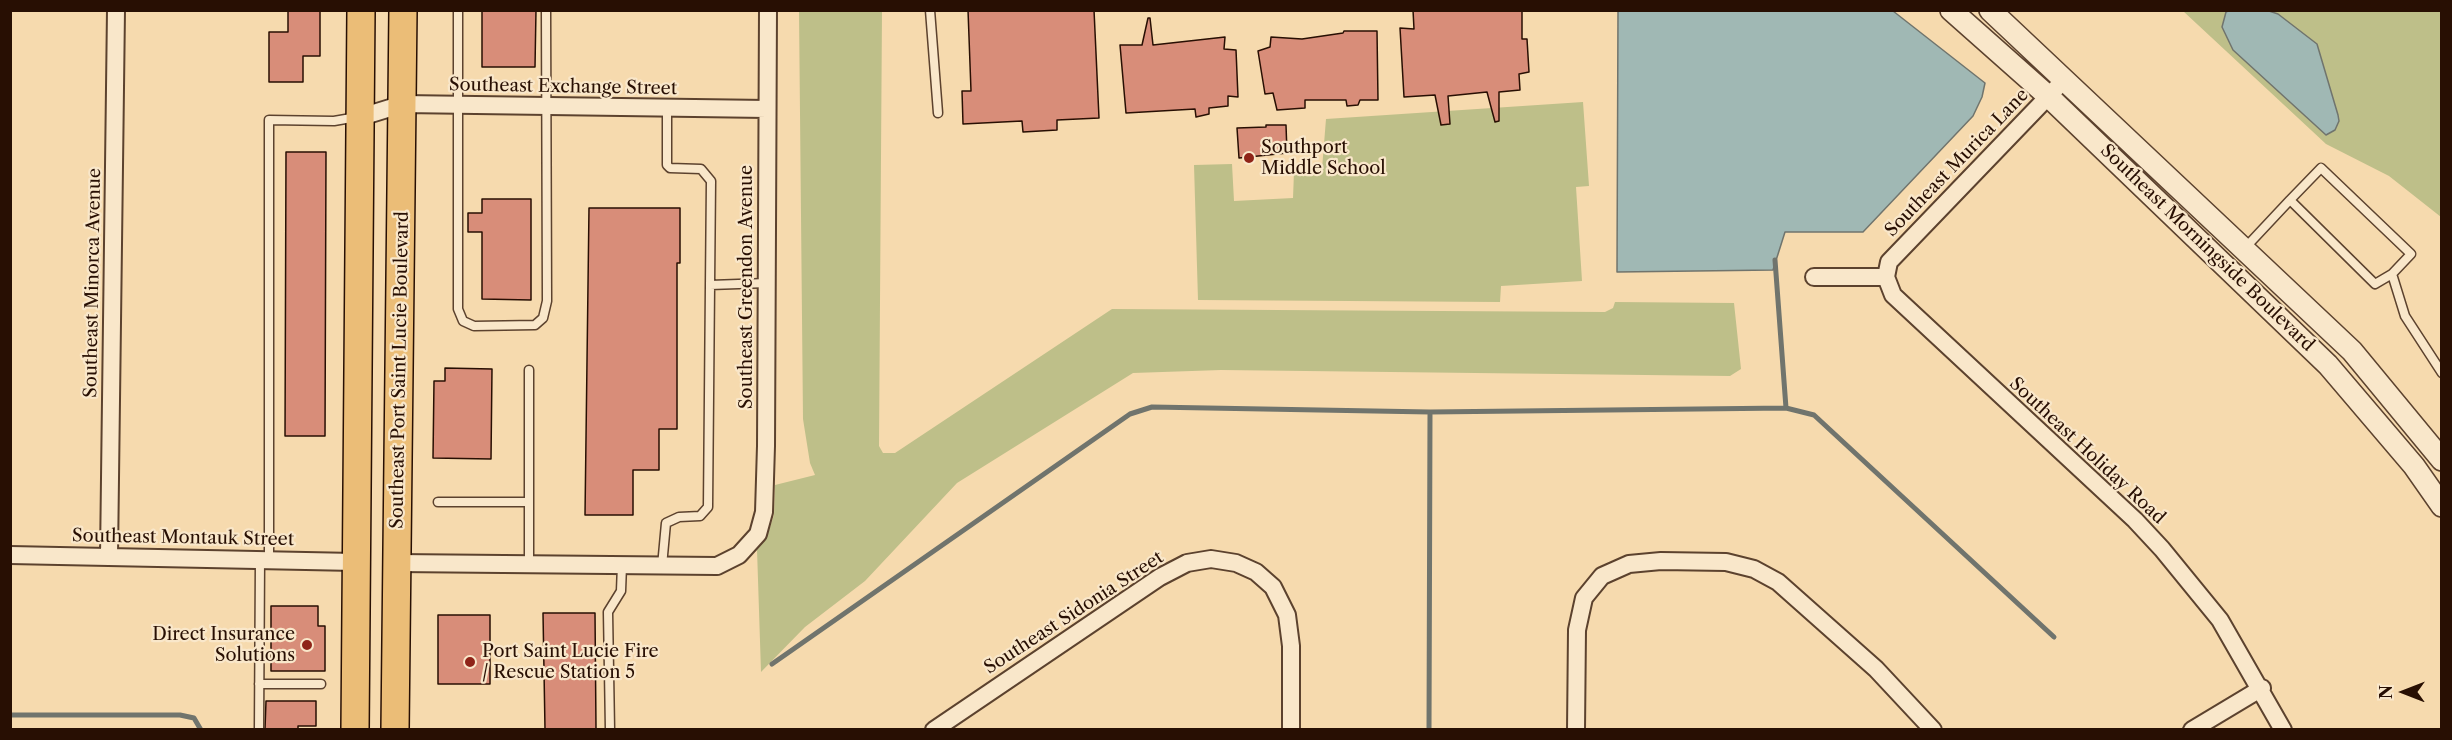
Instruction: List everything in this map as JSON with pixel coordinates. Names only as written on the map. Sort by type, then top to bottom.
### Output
[{"type":"main road","points":[[355,729],[361,10]]},
{"type":"main road","name":"Southeast Port Saint Lucie Boulevard","points":[[395,729],[403,104],[402,10]]},
{"type":"street","name":"Southeast Minorca Avenue","points":[[109,556],[116,10]]},
{"type":"street","name":"Southeast Greendon Avenue","points":[[662,566],[717,566],[739,555],[758,534],[764,512],[768,10]]},
{"type":"street","name":"Southeast Morningside Boulevard","points":[[1951,10],[2048,96],[2328,365],[2414,466],[2442,506]]},
{"type":"street","name":"Southeast Morningside Boulevard","points":[[1990,10],[2352,351],[2439,456]]},
{"type":"street","name":"Southeast Murica Lane","points":[[1886,277],[1889,262],[2064,80]]},
{"type":"street","name":"Southeast Exchange Street","points":[[361,117],[403,104],[767,108]]},
{"type":"street","points":[[2227,266],[2245,249]]},
{"type":"street","points":[[1814,277],[1886,277]]},
{"type":"street","name":"Southeast Holiday Road","points":[[1886,277],[1893,295],[2135,520],[2162,549],[2220,620],[2262,688],[2283,729]]},
{"type":"street","points":[[2414,466],[2439,456]]},
{"type":"street","name":"Southeast Montauk Street","points":[[10,555],[355,562]]},
{"type":"street","name":"Southeast Sidonia Street","points":[[934,729],[1160,577],[1187,563],[1211,559],[1236,563],[1256,572],[1273,587],[1287,615],[1291,646],[1291,729]]},
{"type":"street","points":[[1576,729],[1577,630],[1584,598],[1602,576],[1629,564],[1661,561],[1726,562],[1754,569],[1778,582],[1876,669],[1932,729]]},
{"type":"street","points":[[397,563],[662,566]]},
{"type":"street","points":[[2192,729],[2262,688]]},
{"type":"lane","points":[[458,10],[458,309],[463,321],[474,326],[535,325],[543,318],[547,301],[546,10]]},
{"type":"lane","points":[[930,10],[938,113]]},
{"type":"lane","points":[[662,566],[666,523],[679,517],[700,516],[708,507],[711,181],[701,169],[670,168],[667,165],[667,108]]},
{"type":"lane","points":[[259,729],[264,559],[269,120],[334,121],[361,117]]},
{"type":"lane","points":[[2245,249],[2290,200],[2321,168],[2411,254],[2392,274],[2375,284],[2290,200]]},
{"type":"lane","points":[[2392,274],[2405,316],[2442,373]]},
{"type":"lane","points":[[710,285],[767,284]]},
{"type":"lane","points":[[529,370],[529,564]]},
{"type":"lane","points":[[438,502],[529,502]]},
{"type":"lane","points":[[610,729],[609,612],[621,591],[622,565]]},
{"type":"lane","points":[[259,684],[321,684]]},
{"type":"green space","points":[[799,11],[882,11],[879,446],[883,453],[895,453],[1112,309],[1605,312],[1613,308],[1615,302],[1734,303],[1741,369],[1730,376],[1221,370],[1133,373],[957,483],[865,581],[805,627],[761,672],[757,549],[767,536],[774,515],[775,485],[815,475],[810,463],[803,419]]},
{"type":"green space","points":[[2183,11],[2441,11],[2441,217],[2389,176],[2326,144]]},
{"type":"green space","points":[[1583,102],[1589,186],[1576,187],[1582,281],[1501,286],[1500,302],[1198,300],[1194,165],[1232,164],[1234,201],[1293,198],[1294,172],[1322,169],[1326,119]]},
{"type":"water","points":[[1618,11],[1893,11],[1985,83],[1982,97],[1973,116],[1863,232],[1785,232],[1773,270],[1617,272]]},
{"type":"water","points":[[2228,11],[2269,11],[2278,14],[2317,44],[2338,115],[2339,121],[2335,130],[2326,135],[2233,50],[2222,27]]},
{"type":"building","points":[[288,10],[320,10],[320,56],[303,56],[303,82],[269,82],[269,32],[288,32]]},
{"type":"building","points":[[482,10],[536,10],[535,67],[482,67]]},
{"type":"building","points":[[968,10],[1094,10],[1099,118],[1057,120],[1057,130],[1023,132],[1022,121],[963,124],[962,91],[971,91]]},
{"type":"building","points":[[1413,10],[1522,10],[1522,39],[1527,39],[1529,72],[1519,74],[1520,90],[1499,92],[1499,121],[1495,122],[1487,92],[1448,96],[1450,124],[1441,125],[1435,95],[1404,97],[1400,28],[1414,29]]},
{"type":"building","points":[[1148,18],[1150,18],[1153,45],[1225,37],[1224,49],[1236,50],[1238,97],[1228,96],[1228,106],[1209,108],[1209,114],[1196,117],[1195,109],[1126,113],[1120,45],[1142,45]]},
{"type":"building","points":[[1344,31],[1377,31],[1378,100],[1360,100],[1358,105],[1347,106],[1346,100],[1305,100],[1305,108],[1277,110],[1273,93],[1265,94],[1258,51],[1270,47],[1271,37],[1302,39]]},
{"type":"building","points":[[1266,125],[1286,125],[1287,153],[1239,158],[1237,128],[1266,127]]},
{"type":"building","points":[[286,152],[326,152],[325,436],[285,436]]},
{"type":"building","points":[[482,199],[531,199],[531,300],[482,299],[482,232],[468,232],[468,213],[482,213]]},
{"type":"building","points":[[589,208],[680,208],[680,263],[677,263],[677,429],[659,429],[659,470],[633,470],[633,515],[585,515]]},
{"type":"building","points":[[445,368],[492,369],[491,459],[433,458],[434,381],[445,381]]},
{"type":"building","points":[[271,606],[318,606],[318,626],[325,626],[325,671],[271,671]]},
{"type":"building","points":[[543,613],[595,613],[596,729],[545,729]]},
{"type":"building","points":[[438,615],[490,615],[490,684],[438,684]]},
{"type":"building","points":[[266,701],[316,701],[316,726],[298,726],[298,729],[265,729]]},
{"type":"waterway","points":[[1775,260],[1786,408]]},
{"type":"waterway","points":[[772,664],[1130,414],[1152,407],[1430,412],[1786,408],[1814,415],[2054,637]]},
{"type":"waterway","points":[[1429,730],[1430,412]]},
{"type":"waterway","points":[[10,715],[180,715],[194,718],[201,730]]},
{"type":"place","name":"Southport Middle School","points":[[1249,158]]},
{"type":"place","name":"Direct Insurance Solutions","points":[[307,645]]},
{"type":"place","name":"Port Saint Lucie Fire / Rescue Station 5","points":[[470,662]]}]
